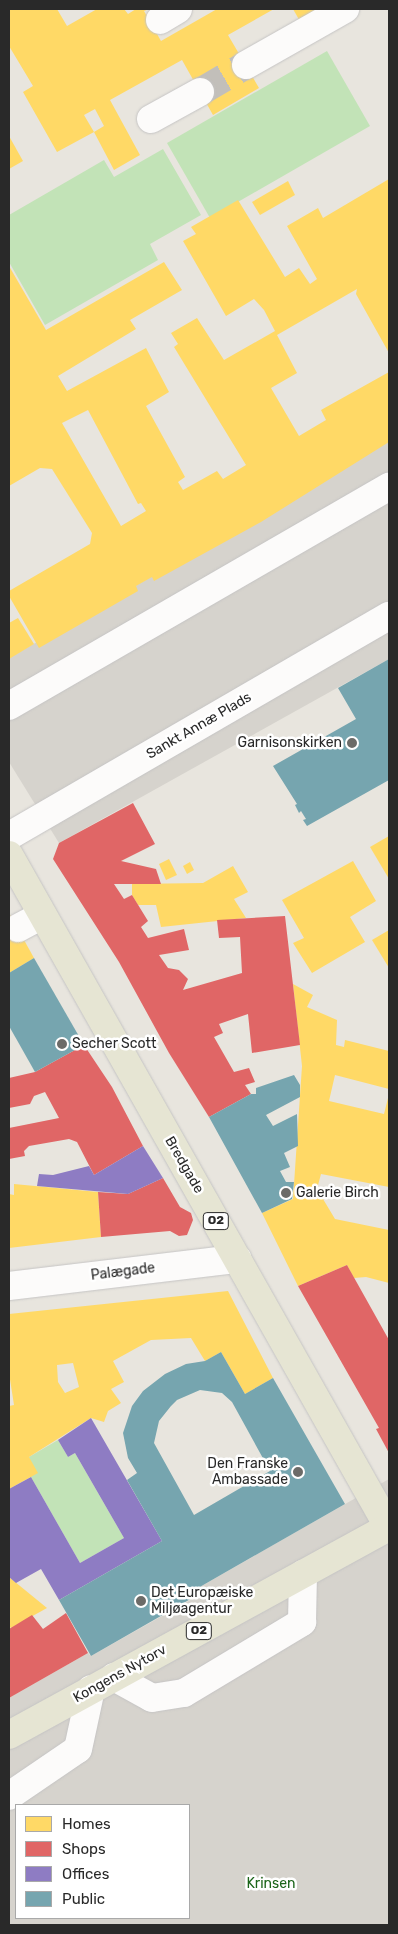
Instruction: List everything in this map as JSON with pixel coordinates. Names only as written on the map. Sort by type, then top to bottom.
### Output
[{"type":"main road","name":"Bredgade","points":[[9,855],[389,1527]]},
{"type":"main road","name":"Kongens Nytorv","points":[[9,1735],[389,1527]]},
{"type":"street","points":[[246,65],[345,9]]},
{"type":"street","points":[[151,119],[200,92]]},
{"type":"street","points":[[9,706],[389,487]]},
{"type":"street","name":"Sankt Annæ Plads","points":[[9,836],[389,616]]},
{"type":"street","points":[[18,928],[42,915]]},
{"type":"street","name":"Palægade","points":[[9,1286],[237,1259]]},
{"type":"street","points":[[9,1796],[78,1749],[103,1683],[152,1698],[184,1693],[302,1622],[302,1574]]},
{"type":"green space","points":[[327,51],[370,126],[210,218],[167,143]]},
{"type":"green space","points":[[163,149],[201,215],[150,244],[158,260],[45,325],[9,262],[9,215],[104,160],[114,177]]},
{"type":"green space","points":[[58,1440],[68,1457],[75,1453],[124,1538],[80,1563],[31,1477],[29,1457]]},
{"type":"shaded area","points":[[389,441],[389,659],[59,843],[9,762],[9,658]]},
{"type":"shaded area","points":[[389,1479],[389,1925],[9,1925],[9,1698],[88,1653],[91,1656],[194,1598],[191,1592]]},
{"type":"building: Homes","points":[[9,9],[57,9],[67,26],[97,9],[124,9],[128,14],[136,9],[149,9],[144,11],[161,41],[217,9],[274,9],[228,35],[259,88],[213,115],[182,60],[110,100],[140,155],[114,170],[94,132],[57,152],[23,92],[33,86],[9,46]],"holes":[[[95,109],[104,126],[94,132],[84,115]]]},
{"type":"building: Homes","points":[[293,9],[325,9],[301,23]]},
{"type":"building: Homes","points":[[9,136],[23,161],[9,169]]},
{"type":"building: Homes","points":[[389,179],[389,353],[356,294],[357,289],[277,335],[297,373],[271,388],[299,436],[326,420],[321,410],[389,372],[389,442],[261,522],[154,581],[152,577],[136,586],[138,591],[39,648],[9,596],[9,591],[90,544],[92,533],[52,469],[40,468],[9,486],[9,266],[46,330],[164,262],[182,290],[130,320],[136,329],[58,376],[67,391],[146,348],[169,392],[146,406],[185,477],[178,482],[183,490],[217,471],[223,479],[246,465],[174,347],[178,344],[171,333],[197,318],[224,360],[275,331],[264,310],[254,299],[226,316],[183,241],[196,234],[191,227],[238,200],[285,277],[299,268],[310,284],[317,279],[287,226],[318,208],[323,218]],"holes":[[[88,410],[138,504],[141,503],[146,511],[121,526],[62,423]]]},
{"type":"building: Homes","points":[[288,181],[295,195],[260,215],[252,202]]},
{"type":"building: Homes","points":[[18,618],[34,644],[9,659],[9,623]]},
{"type":"building: Homes","points":[[389,836],[389,879],[370,847]]},
{"type":"building: Homes","points":[[169,859],[177,875],[166,880],[159,864]]},
{"type":"building: Homes","points":[[353,861],[376,901],[350,917],[365,942],[312,973],[293,943],[304,938],[282,900]]},
{"type":"building: Homes","points":[[190,862],[194,870],[187,874],[183,866]]},
{"type":"building: Homes","points":[[233,866],[248,892],[234,899],[246,918],[161,927],[156,905],[138,905],[132,895],[132,884],[203,883]]},
{"type":"building: Homes","points":[[9,913],[34,958],[9,973]]},
{"type":"building: Homes","points":[[389,930],[389,968],[372,940]]},
{"type":"building: Homes","points":[[293,984],[313,995],[307,1007],[337,1020],[336,1045],[344,1047],[345,1040],[389,1051],[389,1089],[335,1075],[329,1101],[384,1114],[389,1094],[389,1187],[321,1174],[317,1189],[335,1219],[389,1230],[389,1283],[366,1277],[354,1278],[347,1265],[298,1286],[262,1213],[293,1199],[302,1066]]},
{"type":"building: Homes","points":[[14,1184],[98,1192],[101,1237],[9,1248],[9,1194],[14,1195]]},
{"type":"building: Homes","points":[[228,1291],[273,1378],[245,1394],[221,1352],[205,1361],[191,1338],[151,1340],[113,1361],[124,1382],[111,1389],[121,1403],[108,1411],[104,1422],[91,1418],[29,1457],[38,1473],[9,1489],[9,1406],[14,1405],[9,1373],[9,1314]],"holes":[[[73,1363],[79,1387],[65,1393],[58,1382],[57,1365]]]},
{"type":"building: Homes","points":[[9,1577],[47,1608],[11,1628],[9,1626]]},
{"type":"building: Shops","points":[[133,803],[155,844],[121,861],[156,869],[161,884],[114,884],[124,899],[132,895],[148,921],[141,927],[148,938],[184,929],[189,950],[159,955],[168,968],[179,970],[188,979],[183,990],[242,973],[240,937],[219,938],[217,920],[285,916],[300,1045],[252,1053],[248,1014],[219,1024],[223,1033],[214,1037],[234,1072],[249,1068],[255,1082],[245,1085],[251,1094],[209,1117],[169,1053],[119,962],[53,859],[59,843]]},
{"type":"building: Shops","points":[[84,1045],[112,1087],[143,1146],[94,1175],[77,1142],[69,1139],[29,1146],[24,1151],[25,1156],[9,1159],[9,1128],[59,1118],[45,1092],[34,1096],[30,1104],[9,1108],[9,1078],[35,1072]]},
{"type":"building: Shops","points":[[163,1178],[180,1207],[191,1213],[193,1220],[187,1235],[179,1236],[170,1231],[101,1237],[98,1192],[128,1194]]},
{"type":"building: Shops","points":[[347,1265],[389,1340],[389,1453],[376,1429],[379,1428],[298,1286]]},
{"type":"building: Shops","points":[[66,1613],[88,1653],[9,1698],[9,1629],[32,1615],[43,1629]]},
{"type":"building: Offices","points":[[143,1146],[163,1178],[128,1194],[37,1186],[39,1174],[53,1175],[89,1166],[94,1175]]},
{"type":"building: Offices","points":[[91,1418],[162,1541],[59,1600],[41,1569],[16,1583],[9,1577],[9,1489],[31,1477],[80,1563],[124,1538],[75,1453],[68,1457],[58,1440]]},
{"type":"building: Public","name":"Garnisonskirken","points":[[389,659],[389,780],[307,826],[303,820],[306,819],[301,811],[299,813],[295,805],[297,804],[273,766],[356,719],[338,688]]},
{"type":"building: Public","points":[[34,958],[84,1045],[35,1072],[9,1026],[9,973]]},
{"type":"building: Public","points":[[294,1075],[300,1085],[300,1097],[266,1115],[273,1126],[297,1114],[298,1146],[284,1153],[290,1167],[280,1171],[286,1182],[294,1182],[292,1199],[262,1213],[209,1117],[251,1094],[256,1094],[256,1088]]},
{"type":"building: Public","name":"Den Franske Ambassade","points":[[221,1352],[245,1394],[273,1378],[345,1504],[191,1592],[194,1597],[91,1656],[59,1600],[162,1541],[127,1480],[137,1473],[128,1458],[123,1433],[132,1406],[143,1391],[165,1374],[186,1364],[205,1361]],"holes":[[[200,1390],[222,1393],[232,1402],[270,1471],[194,1515],[154,1443],[159,1421],[177,1400]]]},
{"type":"tunnel","points":[[200,92],[246,65]]},
{"type":"place","name":"Garnisonskirken","points":[[352,743]]},
{"type":"place","name":"Secher Scott","points":[[62,1044]]},
{"type":"place","name":"Galerie Birch","points":[[286,1193]]},
{"type":"place","name":"Den Franske Ambassade","points":[[298,1472]]},
{"type":"place","name":"Det Europæiske Miljøagentur","points":[[141,1601]]},
{"type":"park label","name":"Krinsen","points":[[271,1884]]}]
